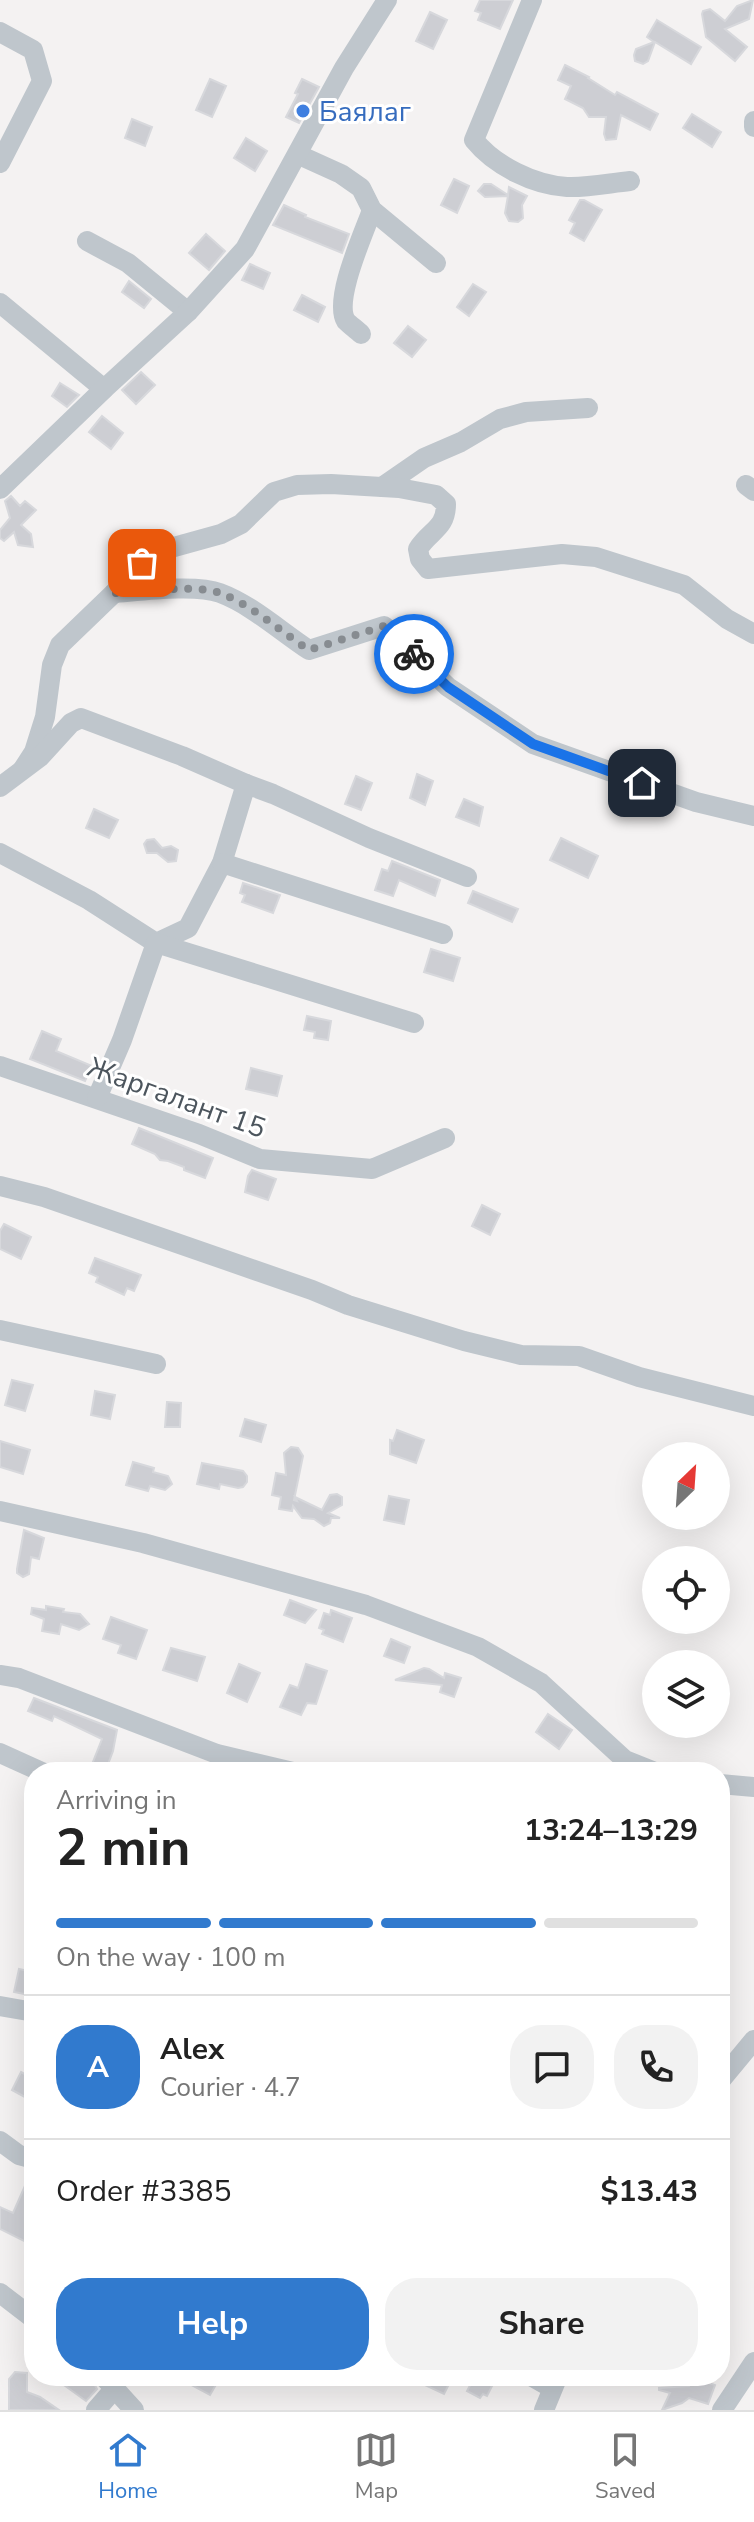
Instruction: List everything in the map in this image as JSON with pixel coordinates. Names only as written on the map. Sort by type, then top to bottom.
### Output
[{"type":"street","points":[[0,489],[188,312],[245,249],[344,68],[387,0]]},
{"type":"street","points":[[532,0],[474,140],[496,161],[539,182],[568,187],[630,181]]},
{"type":"street","points":[[0,32],[33,50],[42,81],[0,163]]},
{"type":"street","points":[[754,121],[754,127]]},
{"type":"street","points":[[299,155],[361,188],[372,210],[436,263]]},
{"type":"street","points":[[361,334],[346,320],[342,305],[372,210]]},
{"type":"street","points":[[87,241],[128,263],[188,312]]},
{"type":"street","points":[[0,303],[104,389]]},
{"type":"street","points":[[382,487],[424,458],[461,442],[500,419],[526,412],[588,408]]},
{"type":"street","points":[[23,769],[34,752],[45,717],[52,665],[60,645],[156,552],[221,534],[241,524],[274,492],[297,485],[399,488],[436,495],[446,504],[446,516],[418,549],[420,559],[428,569],[562,554],[596,557],[684,585],[727,619],[754,634]]},
{"type":"street","points":[[114,593],[176,589],[218,592],[309,650],[384,626],[448,687],[533,744],[696,802],[754,816]]},
{"type":"street","points":[[0,787],[40,757],[71,723],[81,718],[182,756],[467,877]]},
{"type":"street","points":[[97,1098],[122,1040],[156,943],[188,928],[222,863],[246,784]]},
{"type":"street","points":[[0,853],[89,900],[156,943],[414,1023]]},
{"type":"street","points":[[222,863],[443,934]]},
{"type":"street","name":"Жаргалант 15","points":[[0,1066],[199,1134],[260,1159],[372,1169],[445,1138]]},
{"type":"street","points":[[0,1186],[44,1197],[348,1305],[464,1341],[521,1355],[579,1356],[639,1377],[754,1406]]},
{"type":"street","points":[[0,1330],[156,1364]]},
{"type":"street","points":[[0,1511],[143,1543],[366,1605],[478,1647],[541,1683],[630,1762]]},
{"type":"street","points":[[0,1675],[19,1678],[217,1754],[251,1762]]},
{"type":"street","points":[[0,1753],[24,1764]]},
{"type":"street","points":[[730,1785],[754,1787]]},
{"type":"street","points":[[0,2006],[24,2010]]},
{"type":"street","points":[[730,2069],[754,2040]]},
{"type":"street","points":[[0,2141],[24,2156]]},
{"type":"street","points":[[0,2293],[24,2311]]},
{"type":"street","points":[[722,2410],[754,2362]]},
{"type":"street","points":[[96,2410],[107,2386]]},
{"type":"street","points":[[113,2386],[134,2410]]},
{"type":"street","points":[[544,2410],[553,2386]]},
{"type":"building","points":[[480,0],[513,0],[500,29],[478,20],[481,13],[475,11]]},
{"type":"building","points":[[753,0],[749,19],[725,29],[747,47],[735,61],[706,37],[702,14],[710,9],[725,21],[737,6]]},
{"type":"building","points":[[430,12],[447,20],[433,49],[416,41]]},
{"type":"building","points":[[657,20],[701,47],[691,64],[655,42],[648,61],[643,64],[635,61],[636,49],[654,42],[647,37]]},
{"type":"building","points":[[565,65],[615,95],[617,92],[658,114],[650,130],[621,115],[616,139],[606,140],[606,117],[589,117],[583,108],[565,99],[571,86],[558,80]]},
{"type":"building","points":[[210,79],[226,86],[212,117],[196,110]]},
{"type":"building","points":[[302,79],[319,87],[299,123],[286,117]]},
{"type":"building","points":[[692,114],[721,132],[712,147],[683,128]]},
{"type":"building","points":[[132,119],[152,127],[145,146],[125,138]]},
{"type":"building","points":[[246,138],[267,151],[255,171],[234,158]]},
{"type":"building","points":[[454,179],[469,186],[457,213],[441,205]]},
{"type":"building","points":[[484,184],[491,184],[508,195],[509,187],[527,196],[522,205],[523,218],[518,222],[509,221],[505,213],[508,196],[485,197],[478,191]]},
{"type":"building","points":[[580,200],[602,210],[584,241],[570,233],[575,223],[569,220]]},
{"type":"building","points":[[284,205],[305,217],[349,234],[342,253],[273,225]]},
{"type":"building","points":[[206,234],[225,251],[209,270],[189,253]]},
{"type":"building","points":[[250,264],[270,273],[263,289],[242,280]]},
{"type":"building","points":[[129,281],[151,299],[144,308],[122,292]]},
{"type":"building","points":[[473,284],[486,292],[469,316],[457,307]]},
{"type":"building","points":[[302,295],[325,307],[318,322],[294,310]]},
{"type":"building","points":[[408,326],[426,340],[412,357],[394,343]]},
{"type":"building","points":[[141,372],[155,385],[136,404],[122,390]]},
{"type":"building","points":[[60,383],[79,395],[67,407],[52,396]]},
{"type":"building","points":[[102,416],[123,433],[111,449],[89,432]]},
{"type":"building","points":[[11,496],[20,506],[25,501],[36,510],[21,525],[31,534],[33,547],[18,545],[14,532],[4,541],[0,538],[0,530],[10,518],[5,501]]},
{"type":"building","points":[[417,774],[433,781],[425,805],[410,798]]},
{"type":"building","points":[[356,776],[372,783],[361,810],[345,804]]},
{"type":"building","points":[[464,799],[483,807],[479,826],[456,817]]},
{"type":"building","points":[[94,809],[118,820],[109,838],[86,828]]},
{"type":"building","points":[[561,838],[598,856],[588,878],[550,860]]},
{"type":"building","points":[[154,839],[162,848],[171,846],[178,850],[176,861],[168,862],[157,853],[147,853],[144,844]]},
{"type":"building","points":[[392,861],[440,880],[435,896],[399,880],[393,896],[375,890],[382,869],[388,871]]},
{"type":"building","points":[[243,883],[280,895],[273,913],[242,902],[245,895],[240,893]]},
{"type":"building","points":[[473,891],[518,909],[512,922],[468,903]]},
{"type":"building","points":[[431,949],[460,958],[453,981],[424,972]]},
{"type":"building","points":[[307,1016],[331,1021],[328,1040],[314,1038],[315,1032],[304,1030]]},
{"type":"building","points":[[42,1031],[61,1039],[56,1051],[92,1066],[85,1081],[30,1059]]},
{"type":"building","points":[[251,1068],[282,1076],[277,1096],[246,1089]]},
{"type":"building","points":[[139,1128],[213,1158],[205,1178],[184,1170],[184,1167],[160,1160],[155,1154],[132,1144]]},
{"type":"building","points":[[252,1170],[276,1179],[268,1200],[245,1192]]},
{"type":"building","points":[[482,1205],[500,1214],[490,1235],[472,1226]]},
{"type":"building","points":[[4,1224],[31,1237],[21,1259],[0,1249],[0,1231]]},
{"type":"building","points":[[95,1258],[141,1275],[134,1291],[127,1288],[124,1295],[96,1282],[98,1277],[89,1273]]},
{"type":"building","points":[[12,1380],[33,1385],[25,1411],[5,1405]]},
{"type":"building","points":[[95,1391],[115,1395],[110,1419],[91,1415]]},
{"type":"building","points":[[167,1402],[181,1403],[180,1427],[165,1427]]},
{"type":"building","points":[[245,1419],[266,1425],[261,1442],[240,1436]]},
{"type":"building","points":[[397,1430],[424,1440],[416,1463],[390,1454],[390,1440],[393,1441]]},
{"type":"building","points":[[0,1441],[30,1450],[23,1474],[0,1467]]},
{"type":"building","points":[[291,1447],[298,1448],[303,1456],[294,1500],[297,1501],[295,1497],[322,1510],[330,1495],[337,1494],[342,1497],[342,1505],[328,1513],[340,1518],[331,1518],[330,1523],[324,1526],[314,1519],[302,1518],[293,1506],[292,1511],[279,1509],[281,1497],[272,1495],[276,1473],[286,1475],[284,1453]]},
{"type":"building","points":[[133,1462],[154,1468],[153,1472],[168,1476],[172,1484],[165,1490],[150,1486],[148,1491],[126,1485]]},
{"type":"building","points":[[202,1463],[243,1471],[247,1482],[238,1488],[220,1484],[219,1489],[197,1484]]},
{"type":"building","points":[[389,1496],[409,1500],[404,1524],[384,1520]]},
{"type":"building","points":[[24,1530],[44,1538],[39,1559],[31,1557],[29,1574],[23,1577],[17,1569]]},
{"type":"building","points":[[290,1600],[316,1610],[305,1623],[284,1615]]},
{"type":"building","points":[[46,1606],[80,1614],[89,1624],[79,1630],[61,1624],[59,1634],[42,1631],[44,1619],[31,1614],[32,1608],[46,1610]]},
{"type":"building","points":[[331,1610],[352,1618],[343,1642],[322,1634],[324,1630],[319,1628],[324,1613],[330,1615]]},
{"type":"building","points":[[111,1617],[147,1630],[136,1659],[118,1653],[121,1645],[103,1639]]},
{"type":"building","points":[[391,1639],[410,1647],[404,1663],[384,1656]]},
{"type":"building","points":[[171,1648],[205,1657],[197,1681],[163,1670]]},
{"type":"building","points":[[239,1664],[260,1673],[247,1702],[227,1693]]},
{"type":"building","points":[[306,1664],[327,1671],[316,1704],[307,1703],[301,1715],[280,1707],[290,1685],[298,1688]]},
{"type":"building","points":[[424,1668],[444,1678],[445,1673],[461,1678],[454,1697],[440,1692],[442,1685],[395,1680]]},
{"type":"building","points":[[34,1698],[117,1730],[109,1762],[93,1762],[102,1739],[54,1716],[52,1721],[28,1711]]},
{"type":"building","points":[[548,1714],[572,1730],[559,1749],[536,1732]]},
{"type":"building","points":[[19,1969],[24,1970],[24,1994],[14,1992]]},
{"type":"building","points":[[21,2072],[24,2074],[24,2097],[12,2090]]},
{"type":"building","points":[[24,2188],[24,2241],[0,2229],[0,2207],[13,2213]]},
{"type":"building","points":[[15,2372],[24,2373],[27,2392],[59,2410],[9,2410],[9,2379]]},
{"type":"building","points":[[65,2386],[95,2386],[97,2389],[86,2401]]},
{"type":"building","points":[[193,2386],[215,2386],[210,2395]]},
{"type":"building","points":[[427,2386],[448,2386],[444,2394]]},
{"type":"building","points":[[470,2386],[492,2386],[487,2396],[483,2394],[480,2398],[467,2391]]},
{"type":"building","points":[[715,2386],[708,2404],[689,2398],[662,2410],[670,2393],[659,2388]]},
{"type":"way so far","points":[[142,563],[114,593],[176,589],[218,592],[309,650],[384,626],[414,654]]},
{"type":"place","name":"Баялаг","points":[[303,111]]},
{"type":"route","points":[[414,654],[448,687],[533,744],[642,783]]}]
